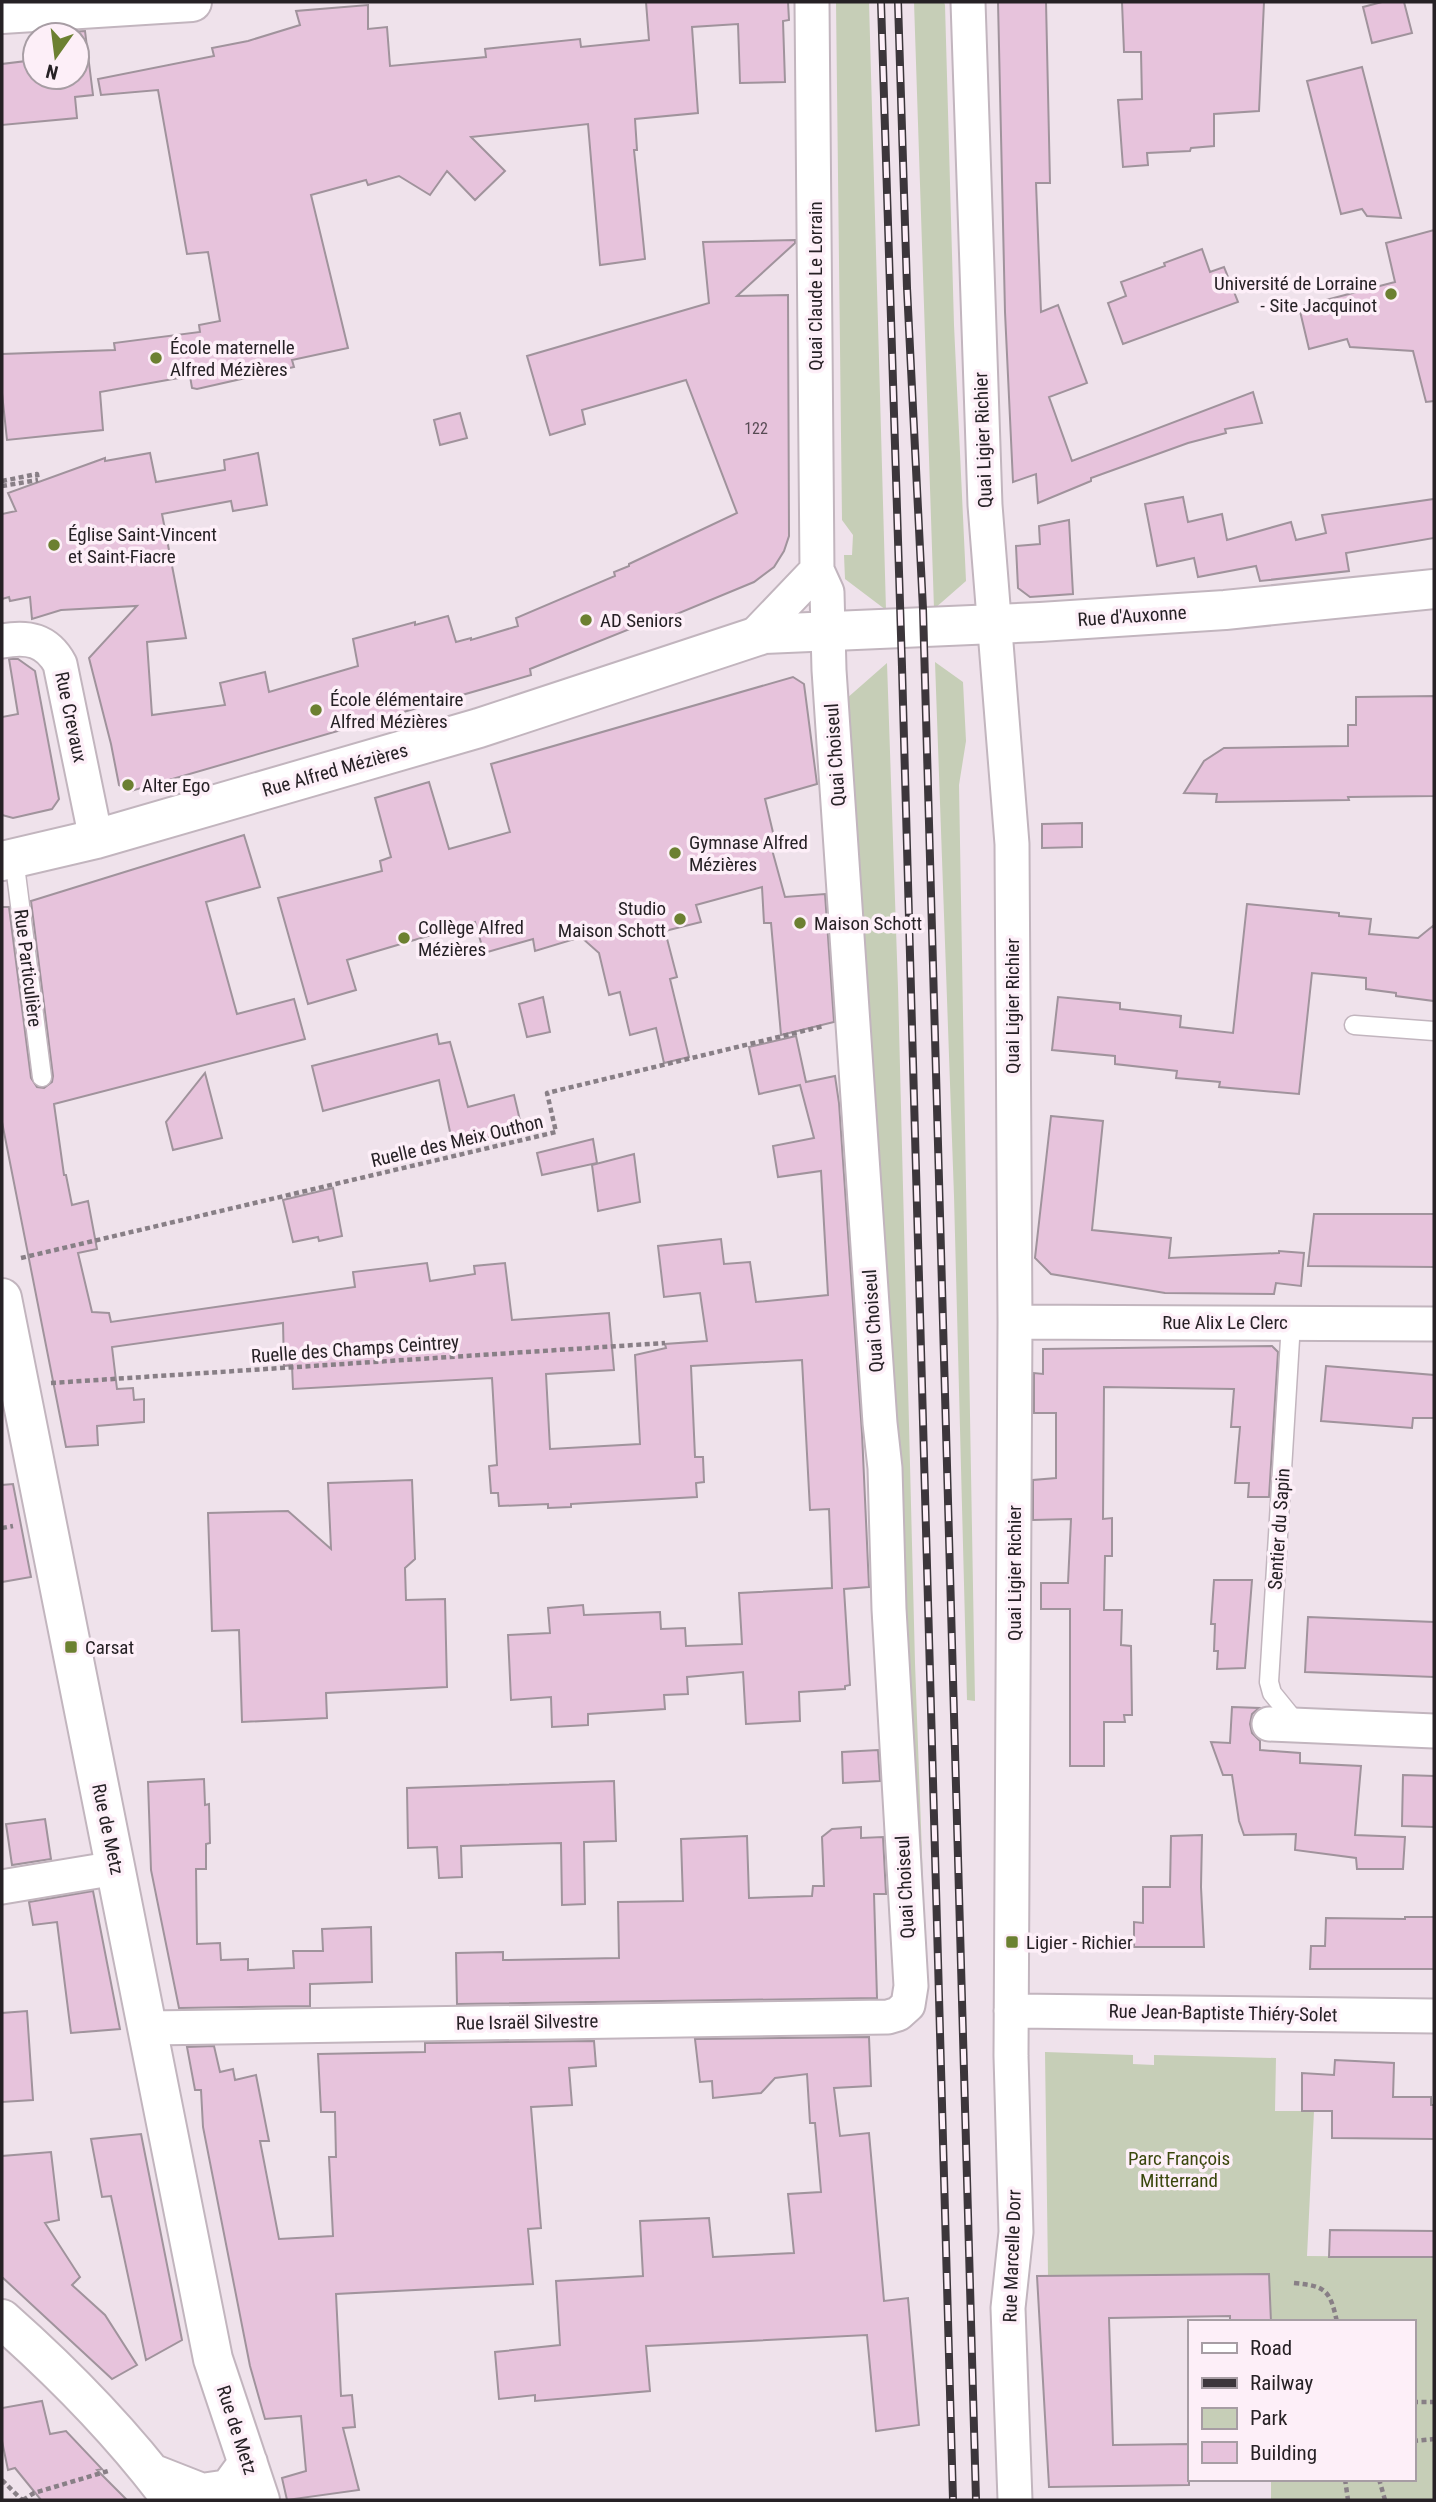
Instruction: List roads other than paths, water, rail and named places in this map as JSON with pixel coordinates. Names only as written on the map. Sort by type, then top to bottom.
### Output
[{"type":"main road","points":[[2,14],[192,2]]},
{"type":"main road","name":"Rue d'Auxonne","points":[[828,631],[1225,610],[1434,589]]},
{"type":"main road","name":"Rue Alfred Mézières","points":[[8,860],[96,839],[479,729],[764,634],[828,631]]},
{"type":"main road","name":"Rue de Metz","points":[[2,1298],[6,1338],[242,2488]]},
{"type":"main road","points":[[2,2319],[88,2402],[161,2486],[202,2493],[242,2488]]},
{"type":"street","name":"Quai Claude Le Lorrain","points":[[813,2],[817,570],[827,592],[828,631]]},
{"type":"street","name":"Quai Ligier Richier","points":[[968,2],[985,505],[1012,844],[1015,1322],[1011,2011]]},
{"type":"street","points":[[752,638],[817,570]]},
{"type":"street","name":"Quai Choiseul","points":[[828,631],[852,1020],[885,1468],[889,1609],[911,1986],[908,2005],[904,2010]]},
{"type":"street","name":"Rue Crevaux","points":[[2,641],[32,639],[54,652],[60,664],[96,839]]},
{"type":"street","name":"Rue Alix Le Clerc","points":[[1015,1322],[1434,1324]]},
{"type":"street","points":[[1283,1724],[1434,1731]]},
{"type":"street","points":[[2,1887],[116,1867]]},
{"type":"street","name":"Rue Israël Silvestre","points":[[148,2028],[888,2017],[904,2010]]},
{"type":"street","name":"Rue Jean-Baptiste Thiéry-Solet","points":[[1011,2011],[1434,2016]]},
{"type":"street","name":"Rue Marcelle Dorr","points":[[1011,2011],[1016,2232],[1008,2308],[1015,2500]]},
{"type":"lane","name":"Rue Particulière","points":[[8,860],[42,1077]]},
{"type":"lane","points":[[1354,1025],[1434,1031]]},
{"type":"lane","name":"Sentier du Sapin","points":[[1283,1724],[1269,1682],[1292,1323]]},
{"type":"railway","points":[[881,2],[953,2500]]},
{"type":"railway","points":[[898,2],[907,288],[923,609],[976,2500]]},
{"type":"place","name":"Université de Lorraine - Site Jacquinot","points":[[1391,294]]},
{"type":"place","name":"École maternelle Alfred Mézières","points":[[156,358]]},
{"type":"place","name":"Église Saint-Vincent et Saint-Fiacre","points":[[54,545]]},
{"type":"place","name":"AD Seniors","points":[[586,620]]},
{"type":"place","name":"École élémentaire Alfred Mézières","points":[[316,710]]},
{"type":"place","name":"Alter Ego","points":[[128,785]]},
{"type":"place","name":"Gymnase Alfred Mézières","points":[[675,853]]},
{"type":"place","name":"Studio Maison Schott","points":[[680,919]]},
{"type":"place","name":"Maison Schott","points":[[800,923]]},
{"type":"place","name":"Collège Alfred Mézières","points":[[404,938]]},
{"type":"place","name":"Carsat","points":[[71,1647]]},
{"type":"place","name":"Ligier - Richier","points":[[1012,1942]]},
{"type":"park label","name":"Parc François Mitterrand","points":[[1179,2169]]}]
